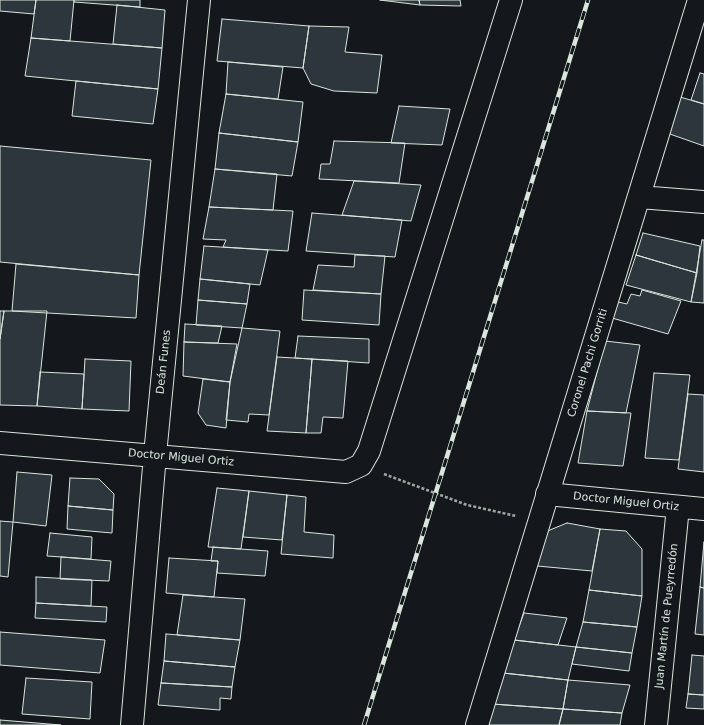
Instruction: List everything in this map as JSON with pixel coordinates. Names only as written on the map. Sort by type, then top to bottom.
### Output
[{"type":"street","name":"Deán Funes","points":[[132,725],[155,456],[199,0]]},
{"type":"street","points":[[361,465],[369,451],[511,0]]},
{"type":"street","name":"Coronel Pachi Gorriti","points":[[477,725],[699,0]]},
{"type":"street","points":[[639,197],[704,202]]},
{"type":"street","name":"Doctor Miguel Ortiz","points":[[0,443],[346,472],[361,465]]},
{"type":"street","name":"Doctor Miguel Ortiz","points":[[547,494],[704,509]]},
{"type":"street","name":"Juan Martín de Pueyrredón","points":[[656,725],[678,507]]},
{"type":"path","points":[[361,465],[467,505],[540,521]]},
{"type":"building","points":[[0,0],[36,0],[34,14],[0,11]]},
{"type":"building","points":[[36,0],[74,0],[70,41],[31,38]]},
{"type":"building","points":[[74,0],[140,0],[140,7],[74,2]]},
{"type":"building","points":[[380,0],[419,0],[420,5]]},
{"type":"building","points":[[419,0],[460,0],[461,6],[420,5]]},
{"type":"building","points":[[117,5],[165,10],[162,48],[113,44]]},
{"type":"building","points":[[222,19],[309,26],[303,68],[217,61]]},
{"type":"building","points":[[309,26],[349,27],[345,52],[382,55],[377,93],[334,91],[311,84],[303,68]]},
{"type":"building","points":[[31,38],[162,48],[158,89],[25,76]]},
{"type":"building","points":[[228,62],[283,67],[278,99],[226,94]]},
{"type":"building","points":[[700,73],[704,74],[704,104],[691,100]]},
{"type":"building","points":[[76,81],[158,89],[153,124],[72,116]]},
{"type":"building","points":[[226,94],[303,102],[298,142],[219,133]]},
{"type":"building","points":[[680,97],[704,104],[704,146],[667,133]]},
{"type":"building","points":[[399,106],[450,109],[442,145],[391,143]]},
{"type":"building","points":[[219,133],[298,142],[292,176],[215,169]]},
{"type":"building","points":[[334,141],[405,143],[399,183],[319,179],[321,164],[330,164]]},
{"type":"building","points":[[0,146],[151,160],[139,275],[0,262]]},
{"type":"building","points":[[215,169],[277,174],[273,210],[209,207]]},
{"type":"building","points":[[354,181],[421,185],[411,221],[342,215]]},
{"type":"building","points":[[209,207],[293,211],[288,251],[223,247],[226,240],[203,239]]},
{"type":"building","points":[[312,213],[402,220],[395,257],[306,251]]},
{"type":"building","points":[[643,233],[700,246],[697,273],[636,255]]},
{"type":"building","points":[[702,240],[704,240],[704,303],[691,302]]},
{"type":"building","points":[[204,246],[268,250],[260,285],[200,279]]},
{"type":"building","points":[[355,255],[385,256],[381,294],[313,290],[318,265],[354,267]]},
{"type":"building","points":[[636,255],[697,273],[691,302],[626,285]]},
{"type":"building","points":[[16,264],[139,275],[136,318],[12,311]]},
{"type":"building","points":[[200,279],[250,284],[247,304],[198,300]]},
{"type":"building","points":[[304,290],[381,294],[379,325],[302,320]]},
{"type":"building","points":[[642,290],[681,301],[668,334],[612,318],[618,302],[627,304],[631,294],[640,296]]},
{"type":"building","points":[[198,300],[247,304],[242,328],[196,325]]},
{"type":"building","points":[[0,311],[4,311],[0,339]]},
{"type":"building","points":[[4,311],[47,311],[37,406],[0,405],[0,339]]},
{"type":"building","points":[[185,324],[222,326],[218,343],[184,342]]},
{"type":"building","points":[[242,328],[280,331],[269,415],[249,414],[248,422],[226,420],[230,382]]},
{"type":"building","points":[[298,336],[369,339],[369,363],[295,358]]},
{"type":"building","points":[[605,341],[640,345],[626,413],[587,411]]},
{"type":"building","points":[[184,342],[237,344],[230,382],[183,376]]},
{"type":"building","points":[[277,357],[312,359],[306,433],[267,431]]},
{"type":"building","points":[[85,359],[131,361],[129,411],[82,409]]},
{"type":"building","points":[[312,359],[348,361],[343,418],[323,417],[321,433],[306,433]]},
{"type":"building","points":[[40,372],[84,374],[82,409],[37,406]]},
{"type":"building","points":[[654,373],[690,375],[679,460],[645,458]]},
{"type":"building","points":[[203,379],[230,382],[226,428],[206,425],[198,413]]},
{"type":"building","points":[[688,394],[704,395],[704,472],[678,469]]},
{"type":"building","points":[[587,411],[631,413],[623,466],[578,463]]},
{"type":"building","points":[[17,472],[52,475],[46,526],[13,522]]},
{"type":"building","points":[[70,478],[99,479],[114,494],[113,510],[68,506]]},
{"type":"building","points":[[217,488],[249,491],[241,549],[208,547]]},
{"type":"building","points":[[249,491],[287,495],[282,540],[243,537]]},
{"type":"building","points":[[287,495],[306,497],[304,532],[334,535],[333,558],[281,554]]},
{"type":"building","points":[[68,506],[113,510],[112,533],[67,529]]},
{"type":"building","points":[[0,521],[13,522],[8,577],[0,576]]},
{"type":"building","points":[[567,523],[600,529],[592,571],[537,566],[545,532]]},
{"type":"building","points":[[600,529],[626,531],[642,549],[642,596],[589,590]]},
{"type":"building","points":[[50,533],[92,537],[91,559],[47,556]]},
{"type":"building","points":[[704,542],[704,588],[700,587]]},
{"type":"building","points":[[213,547],[268,551],[265,576],[217,573],[218,561],[211,561]]},
{"type":"building","points":[[61,557],[111,561],[109,581],[60,579]]},
{"type":"building","points":[[169,558],[218,561],[214,597],[166,593]]},
{"type":"building","points":[[36,577],[92,580],[91,606],[36,603]]},
{"type":"building","points":[[700,587],[704,588],[704,635],[695,634]]},
{"type":"building","points":[[589,590],[642,596],[637,627],[583,622]]},
{"type":"building","points":[[183,595],[245,599],[240,640],[177,635]]},
{"type":"building","points":[[36,603],[107,607],[106,622],[35,618]]},
{"type":"building","points":[[524,613],[567,618],[558,645],[514,640]]},
{"type":"building","points":[[583,622],[637,627],[632,653],[576,647]]},
{"type":"building","points":[[0,632],[105,640],[100,673],[0,665]]},
{"type":"building","points":[[166,634],[240,640],[235,667],[164,661]]},
{"type":"building","points":[[514,640],[576,647],[568,680],[503,673]]},
{"type":"building","points":[[576,647],[632,653],[629,671],[572,664]]},
{"type":"building","points":[[692,655],[704,656],[704,695],[688,694]]},
{"type":"building","points":[[164,661],[235,667],[232,687],[161,683]]},
{"type":"building","points":[[503,673],[568,680],[563,709],[492,704]]},
{"type":"building","points":[[26,678],[92,682],[90,719],[22,714]]},
{"type":"building","points":[[568,680],[630,685],[622,713],[563,709]]},
{"type":"building","points":[[161,683],[232,687],[231,699],[220,698],[220,710],[158,705]]},
{"type":"building","points":[[688,694],[704,695],[704,709],[686,708]]},
{"type":"building","points":[[492,704],[563,709],[559,725],[486,725]]},
{"type":"building","points":[[563,709],[622,713],[620,725],[559,725]]},
{"type":"building","points":[[0,720],[61,725],[0,725]]},
{"type":"railway","points":[[364,725],[588,0]]}]
